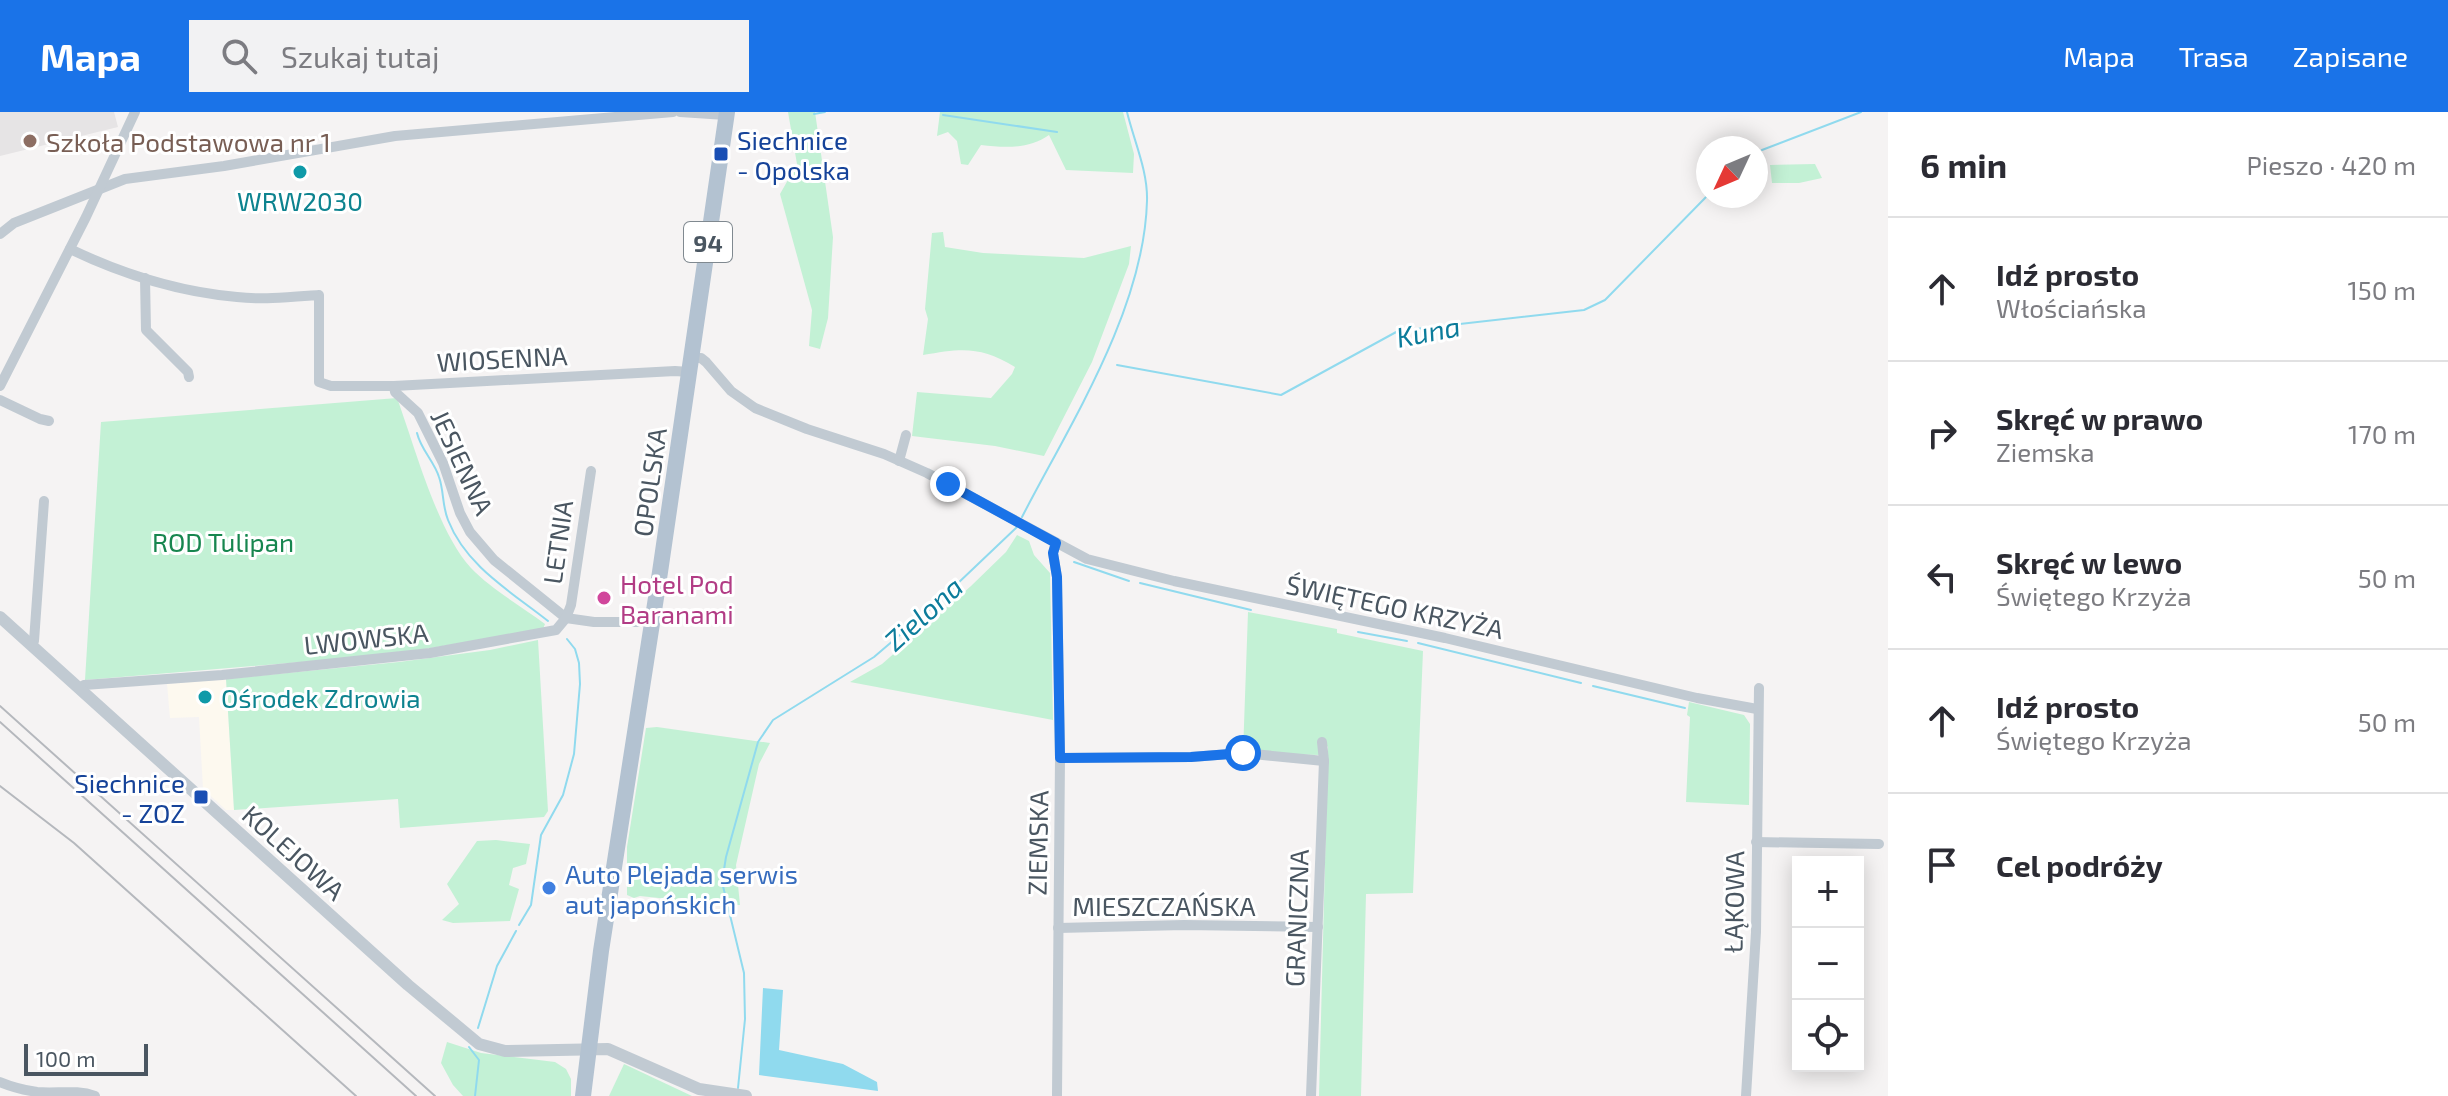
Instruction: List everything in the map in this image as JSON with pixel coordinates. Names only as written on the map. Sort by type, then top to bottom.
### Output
[{"type":"main road","name":"OPOLSKA","points":[[583,1096],[726,113]]},
{"type":"street","points":[[0,386],[100,189],[135,112]]},
{"type":"street","points":[[0,234],[14,223],[125,179],[224,166],[395,136],[673,112]]},
{"type":"street","points":[[680,112],[726,113]]},
{"type":"street","points":[[70,249],[145,278],[146,330],[188,372],[189,377]]},
{"type":"street","name":"WIOSENNA","points":[[145,278],[238,298],[319,295],[319,382],[331,386],[394,386],[675,371],[690,365]]},
{"type":"street","points":[[690,365],[701,358],[731,391],[755,408],[899,461],[906,435]]},
{"type":"street","name":"JESIENNA","points":[[394,386],[395,392],[418,413],[443,463],[460,513],[480,545],[522,585],[566,618]]},
{"type":"street","points":[[0,400],[49,421]]},
{"type":"street","name":"ŚWIĘTEGO KRZYŻA","points":[[899,461],[1087,559],[1174,581],[1445,638],[1697,698],[1757,709]]},
{"type":"street","name":"LETNIA","points":[[566,618],[571,605],[591,471]]},
{"type":"street","points":[[31,644],[34,641],[44,501]]},
{"type":"street","name":"ZIEMSKA","points":[[1056,543],[1053,553],[1057,577],[1060,758],[1057,1096]]},
{"type":"street","name":"KOLEJOWA","points":[[0,617],[408,985],[479,1044],[505,1051],[608,1049],[699,1089],[746,1096]]},
{"type":"street","points":[[566,618],[594,622],[652,622]]},
{"type":"street","name":"LWOWSKA","points":[[79,688],[84,685],[222,675],[430,653],[548,634],[566,618]]},
{"type":"street","name":"ŁĄKOWA","points":[[1746,1096],[1756,932],[1759,688]]},
{"type":"street","name":"GRANICZNA","points":[[1311,1096],[1324,761],[1322,742]]},
{"type":"street","points":[[1060,758],[1191,757],[1243,753],[1324,761]]},
{"type":"street","points":[[1756,842],[1879,844]]},
{"type":"street","name":"MIESZCZAŃSKA","points":[[1058,928],[1184,925],[1318,927]]},
{"type":"street","points":[[0,1082],[18,1089],[74,1091],[95,1096]]},
{"type":"shaded area","name":"Szkoła Podstawowa nr 1","points":[[0,112],[114,112],[118,127],[0,156]]},
{"type":"shaded area","points":[[226,679],[234,810],[226,810],[203,789],[199,717],[170,718],[167,684]]},
{"type":"green space","points":[[788,112],[815,112],[833,237],[828,318],[820,349],[809,346],[812,310],[780,194],[797,164]]},
{"type":"green space","points":[[940,112],[1123,112],[1134,154],[1133,173],[1066,170],[1049,135],[1017,146],[981,145],[968,165],[961,164],[957,141],[948,132],[937,136]]},
{"type":"green space","points":[[1815,164],[1822,178],[1799,183],[1772,183],[1770,165]]},
{"type":"green space","points":[[943,232],[945,247],[983,253],[1084,258],[1131,246],[1129,264],[1092,362],[1044,456],[995,446],[912,436],[917,392],[991,398],[1015,367],[992,355],[971,350],[923,355],[932,233]]},
{"type":"green space","name":"ROD Tulipan","points":[[397,398],[437,511],[459,552],[488,583],[545,624],[543,629],[425,649],[85,680],[101,422]]},
{"type":"green space","points":[[1017,535],[1029,541],[1034,555],[1050,573],[1053,720],[850,682],[882,664],[971,586],[1006,552]]},
{"type":"green space","points":[[1248,612],[1337,629],[1337,633],[1423,651],[1413,893],[1366,894],[1361,1096],[1319,1096],[1328,746],[1319,755],[1243,753]]},
{"type":"green space","points":[[538,640],[548,811],[544,817],[400,828],[398,799],[234,810],[226,679],[399,662]]},
{"type":"green space","points":[[1689,702],[1744,715],[1750,724],[1749,805],[1686,802]]},
{"type":"green space","points":[[646,728],[770,743],[759,764],[736,865],[740,905],[627,895],[627,847]]},
{"type":"green space","points":[[477,841],[530,844],[526,864],[513,868],[509,885],[519,889],[510,921],[453,923],[442,920],[459,904],[447,884]]},
{"type":"green space","points":[[447,1042],[481,1053],[555,1062],[566,1069],[571,1079],[571,1096],[463,1096],[441,1063]]},
{"type":"green space","points":[[624,1064],[692,1096],[609,1096]]},
{"type":"water","points":[[763,988],[783,990],[779,1050],[843,1064],[877,1082],[878,1091],[759,1075]]},
{"type":"waterway","points":[[814,114],[825,112]]},
{"type":"waterway","name":"Zielona","points":[[1022,517],[1101,365],[1133,283],[1143,242],[1147,190],[1127,112]]},
{"type":"waterway","name":"Kuna","points":[[1768,148],[1861,112]]},
{"type":"waterway","points":[[943,115],[1057,132]]},
{"type":"waterway","name":"Kuna","points":[[1117,365],[1281,395],[1398,331],[1584,310],[1605,300],[1696,207]]},
{"type":"waterway","points":[[417,433],[439,477],[448,520],[466,551],[490,576],[548,621]]},
{"type":"waterway","name":"Zielona","points":[[738,1088],[745,1019],[744,973],[722,882],[758,742],[773,720],[874,657],[936,604],[1017,527]]},
{"type":"waterway","points":[[1074,562],[1129,581]]},
{"type":"waterway","points":[[1140,583],[1251,610]]},
{"type":"waterway","points":[[1358,632],[1407,641]]},
{"type":"waterway","points":[[519,925],[531,905],[541,835],[563,795],[574,754],[579,663],[575,649],[567,639]]},
{"type":"waterway","points":[[1418,643],[1581,683]]},
{"type":"waterway","points":[[1593,686],[1685,708]]},
{"type":"waterway","points":[[478,1028],[497,966],[516,931]]},
{"type":"waterway","points":[[469,1047],[479,1060],[475,1096]]},
{"type":"railway","points":[[0,706],[435,1096]]},
{"type":"railway","points":[[0,722],[416,1096]]},
{"type":"railway","points":[[0,786],[74,843],[356,1096]]},
{"type":"place","name":"Szkoła Podstawowa nr 1","points":[[30,141]]},
{"type":"place","name":"Siechnice - Opolska","points":[[721,154]]},
{"type":"place","name":"WRW2030","points":[[300,172]]},
{"type":"place","name":"Hotel Pod Baranami","points":[[604,598]]},
{"type":"place","name":"Ośrodek Zdrowia","points":[[205,697]]},
{"type":"place","name":"Siechnice - ZOZ","points":[[201,797]]},
{"type":"place","name":"Auto Plejada serwis aut japońskich","points":[[549,888]]},
{"type":"route","points":[[948,484],[1056,543],[1053,553],[1057,577],[1060,758],[1191,757],[1243,753]]}]
